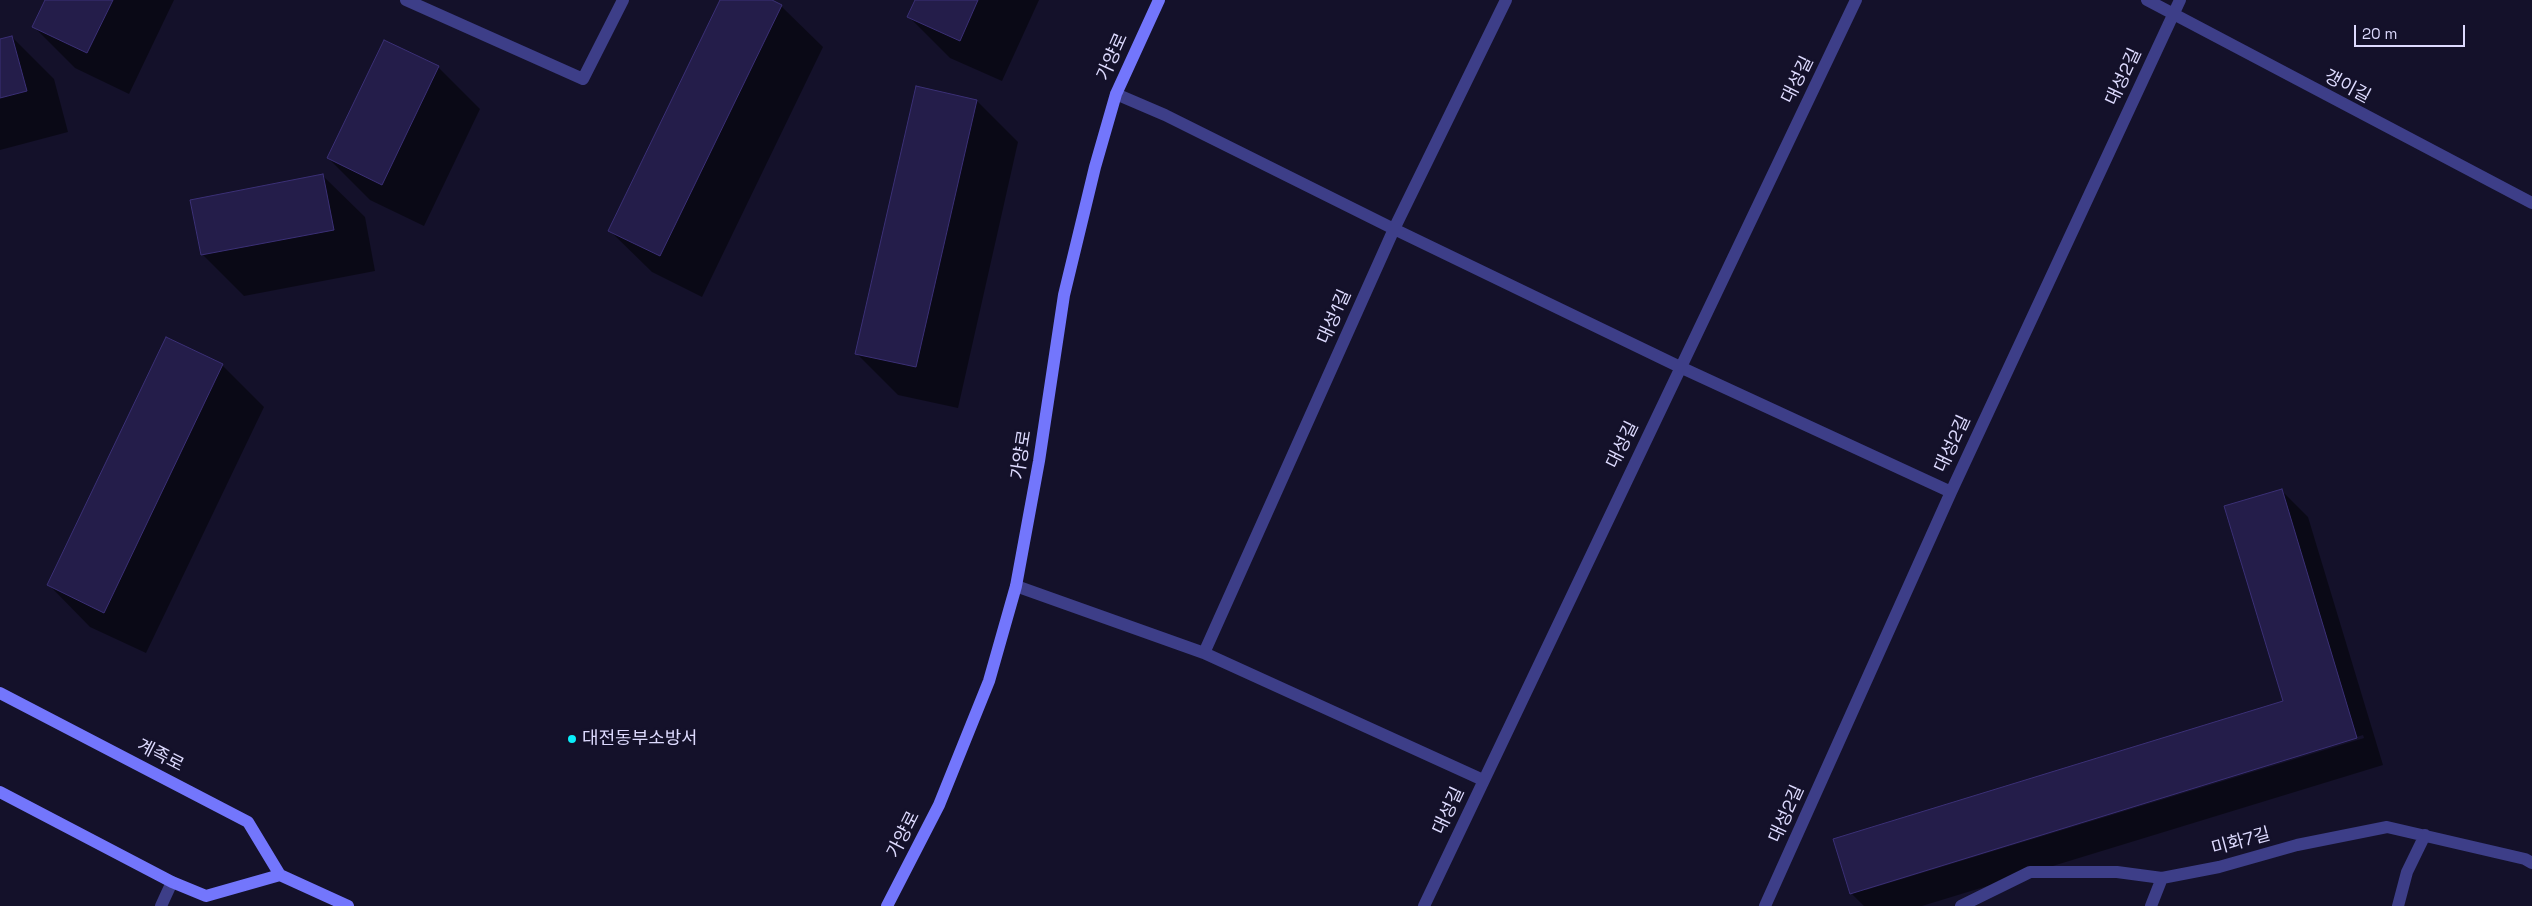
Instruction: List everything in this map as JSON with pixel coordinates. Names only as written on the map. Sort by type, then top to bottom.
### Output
[{"type":"street","points":[[406,0],[583,79],[623,0]]},
{"type":"street","name":"가양로","points":[[887,906],[939,804],[990,681],[1016,586],[1039,461],[1064,295],[1095,167],[1116,94],[1158,0]]},
{"type":"street","name":"대성1길","points":[[1204,653],[1394,229],[1506,0]]},
{"type":"street","name":"대성길","points":[[1424,906],[1482,780],[1856,0]]},
{"type":"street","name":"갱이길","points":[[2147,0],[2532,203]]},
{"type":"street","name":"대성2길","points":[[1765,906],[1951,492],[2180,0]]},
{"type":"street","points":[[1116,94],[1165,115],[1394,229],[1680,367],[1951,492]]},
{"type":"street","points":[[1016,586],[1204,653],[1482,780]]},
{"type":"street","name":"계족로","points":[[0,693],[248,822],[280,875]]},
{"type":"street","points":[[0,792],[172,882],[206,896],[280,875],[348,906]]},
{"type":"street","name":"미화7길","points":[[1961,906],[2030,872],[2117,872],[2162,878],[2219,867],[2297,845],[2387,827],[2525,858],[2532,863]]},
{"type":"street","points":[[2398,906],[2407,872],[2425,835]]},
{"type":"street","points":[[2151,906],[2162,878]]},
{"type":"street","points":[[162,906],[172,882]]},
{"type":"building","points":[[45,0],[113,0],[87,53],[32,27]]},
{"type":"building","points":[[720,0],[772,0],[782,5],[660,256],[608,231]]},
{"type":"building","points":[[915,0],[978,0],[960,41],[907,17]]},
{"type":"building","points":[[12,36],[27,91],[0,98],[0,39]]},
{"type":"building","points":[[384,40],[439,66],[382,185],[327,158]]},
{"type":"building","points":[[916,86],[977,100],[916,367],[855,354]]},
{"type":"building","points":[[323,174],[334,230],[201,255],[190,200]]},
{"type":"building","points":[[166,337],[223,364],[104,613],[47,585]]},
{"type":"building","points":[[2282,489],[2357,738],[1850,894],[1833,839],[2283,701],[2224,506]]},
{"type":"place","name":"대전동부소방서","points":[[572,739]]}]
